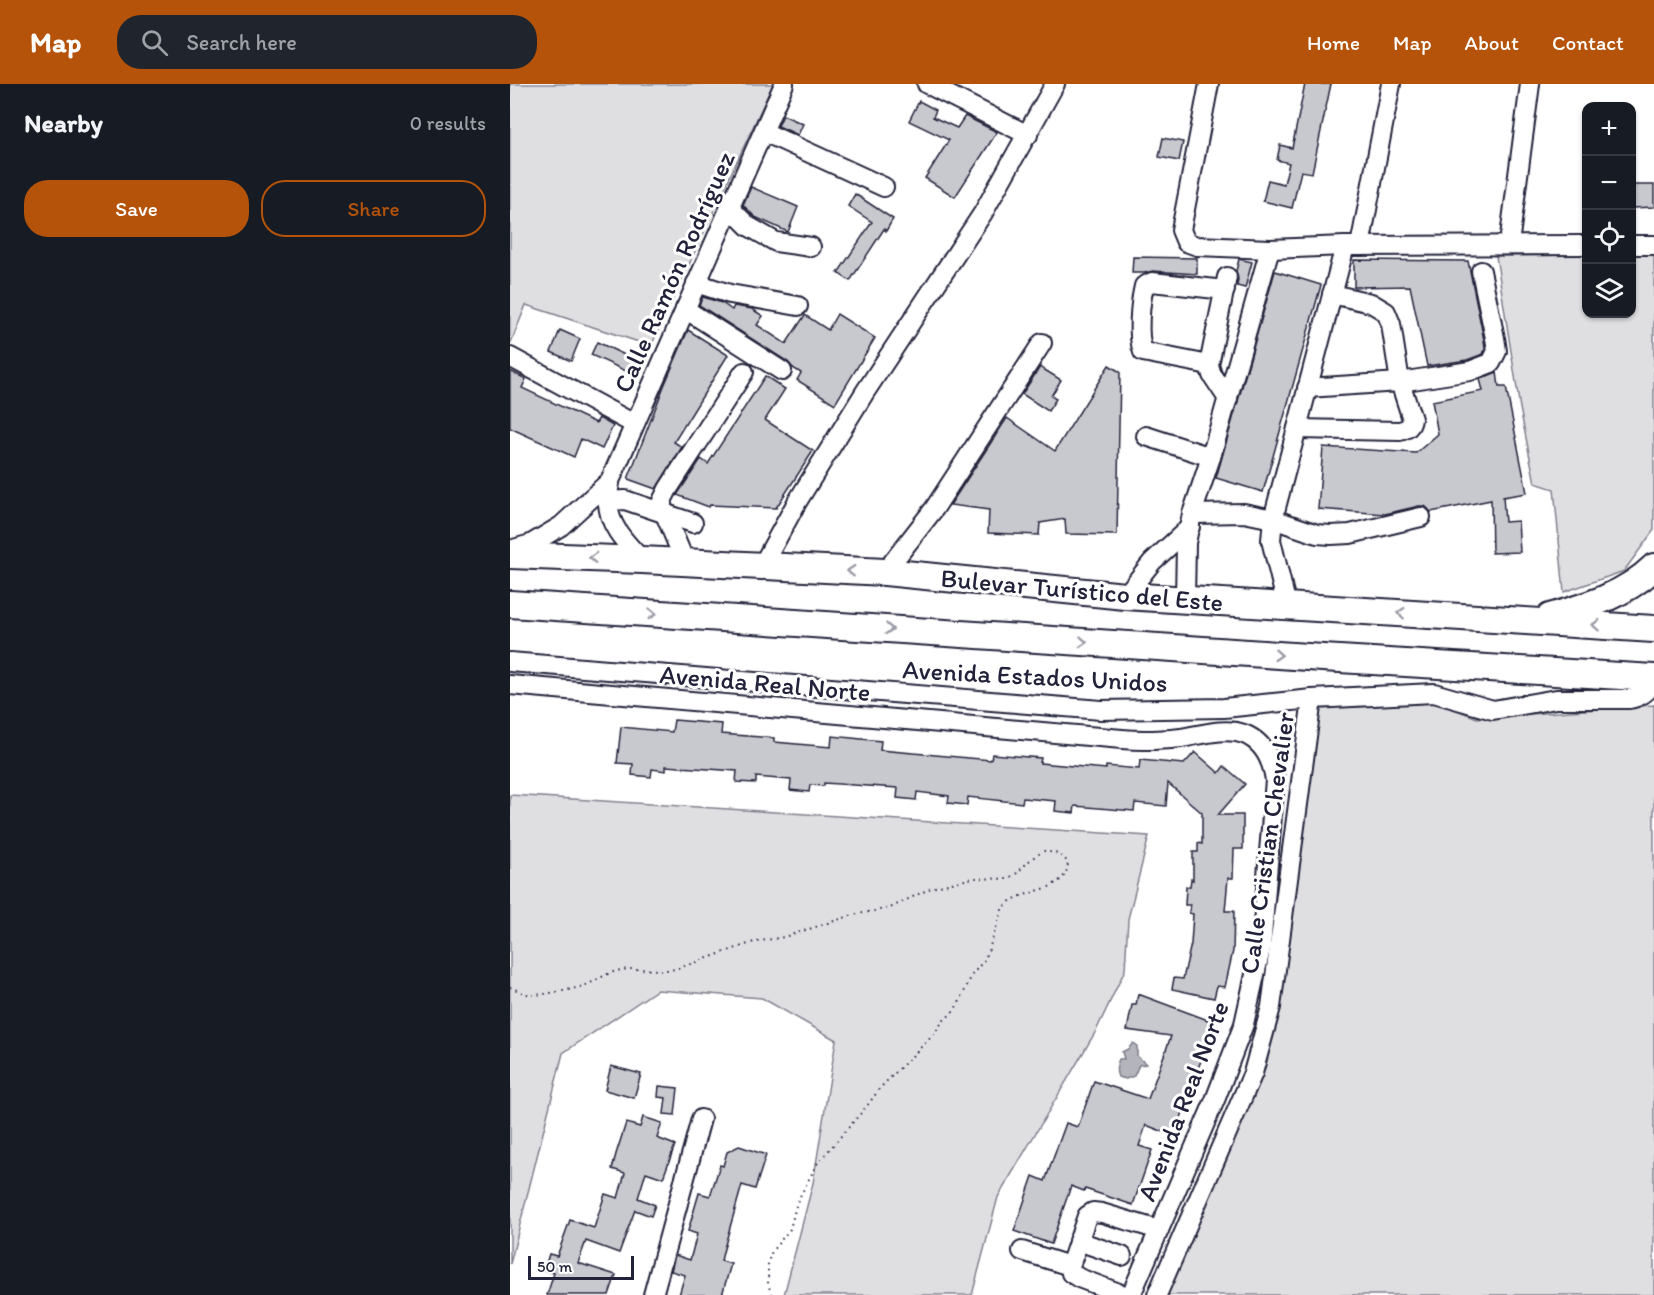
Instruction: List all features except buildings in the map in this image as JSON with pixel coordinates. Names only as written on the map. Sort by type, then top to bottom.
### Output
[{"type":"highway","name":"Bulevar Turístico del Este","points":[[510,552],[885,572],[1125,596],[1654,629]]},
{"type":"highway","points":[[1532,622],[1594,604],[1625,590],[1654,567]]},
{"type":"highway","name":"Bulevar Turístico del Este","points":[[510,604],[1654,680]]},
{"type":"street","name":"Calle Ramón Rodríguez","points":[[610,481],[784,84]]},
{"type":"street","points":[[927,84],[1028,135]]},
{"type":"street","points":[[762,566],[797,502],[865,392],[983,213],[1055,84]]},
{"type":"street","points":[[1209,84],[1181,230],[1186,242],[1197,246],[1270,249],[1352,246],[1582,245]]},
{"type":"street","points":[[1287,606],[1271,540],[1273,519],[1332,294],[1352,246],[1391,84]]},
{"type":"street","points":[[1509,244],[1530,84]]},
{"type":"street","points":[[764,132],[884,188]]},
{"type":"street","points":[[730,208],[748,226],[776,242],[811,248]]},
{"type":"street","points":[[1636,245],[1654,245]]},
{"type":"street","points":[[1185,600],[1186,543],[1191,520],[1270,249]]},
{"type":"street","points":[[1307,388],[1400,382],[1470,371],[1491,363],[1497,351],[1496,338],[1481,271]]},
{"type":"street","points":[[1209,365],[1143,352],[1140,336],[1144,286],[1152,282],[1226,283],[1209,365],[1212,375],[1228,399]]},
{"type":"street","points":[[696,283],[730,294],[798,306]]},
{"type":"street","points":[[1297,429],[1400,431],[1408,428],[1412,419],[1400,382],[1386,312],[1371,303],[1332,294]]},
{"type":"street","points":[[685,309],[782,371]]},
{"type":"street","points":[[885,572],[934,509],[1042,343]]},
{"type":"street","points":[[510,357],[634,424]]},
{"type":"street","points":[[685,562],[664,512],[662,501],[744,372]]},
{"type":"street","points":[[1146,436],[1211,457]]},
{"type":"street","points":[[610,481],[608,501],[612,521],[622,538],[642,560]]},
{"type":"street","points":[[510,552],[531,544],[561,526],[610,481]]},
{"type":"street","points":[[608,501],[625,500],[693,523]]},
{"type":"street","points":[[1125,596],[1152,562],[1191,520],[1244,513],[1273,519],[1317,534],[1331,535],[1350,534],[1421,517]]},
{"type":"street","name":"Avenida Estados Unidos","points":[[510,662],[1101,710],[1224,708],[1312,699],[1434,693],[1493,710],[1556,699],[1640,697],[1650,689],[1654,680]]},
{"type":"street","name":"Avenida Real Norte","points":[[510,685],[1134,740],[1178,738],[1229,731],[1243,734],[1256,741],[1267,752],[1273,765],[1275,780],[1261,948],[1244,1024],[1215,1100],[1131,1295]]},
{"type":"street","name":"Calle Cristian Chevalier","points":[[1157,1295],[1253,1073],[1271,1007],[1312,699]]},
{"type":"street","points":[[653,1295],[701,1119]]},
{"type":"street","points":[[1124,1295],[1071,1273],[1070,1266],[1087,1216],[1093,1212],[1102,1213],[1159,1230]]},
{"type":"street","points":[[1078,1240],[1122,1256]]},
{"type":"street","points":[[1023,1251],[1070,1266]]},
{"type":"path","points":[[510,987],[522,993],[541,994],[585,985],[618,970],[676,969],[754,942],[784,937],[853,915],[890,908],[932,888],[973,878],[1007,879],[1044,851],[1059,854],[1067,861],[1068,867],[1065,875],[1058,882],[1018,897],[1002,910],[985,959],[972,975],[952,1013],[880,1088],[817,1164],[797,1202],[790,1229],[772,1251],[768,1262],[768,1284],[772,1295]]},
{"type":"shaded area","points":[[510,84],[773,84],[651,346],[526,305],[510,345]]},
{"type":"shaded area","points":[[1582,255],[1582,318],[1636,318],[1636,255],[1654,255],[1654,530],[1624,571],[1564,592],[1554,489],[1535,483],[1520,408],[1496,256]]},
{"type":"shaded area","points":[[1436,702],[1477,718],[1654,705],[1654,1295],[1166,1295],[1278,1014],[1296,870],[1321,705],[1354,707]]},
{"type":"shaded area","points":[[510,795],[1149,836],[1128,919],[1125,970],[1096,1031],[998,1197],[972,1295],[784,1295],[813,1183],[836,1040],[762,998],[657,990],[563,1053],[510,1264]]},
{"type":"shaded area","points":[[1133,1043],[1137,1046],[1137,1056],[1146,1064],[1139,1065],[1134,1076],[1126,1079],[1118,1077],[1116,1073],[1119,1059],[1124,1059],[1122,1052]]}]
